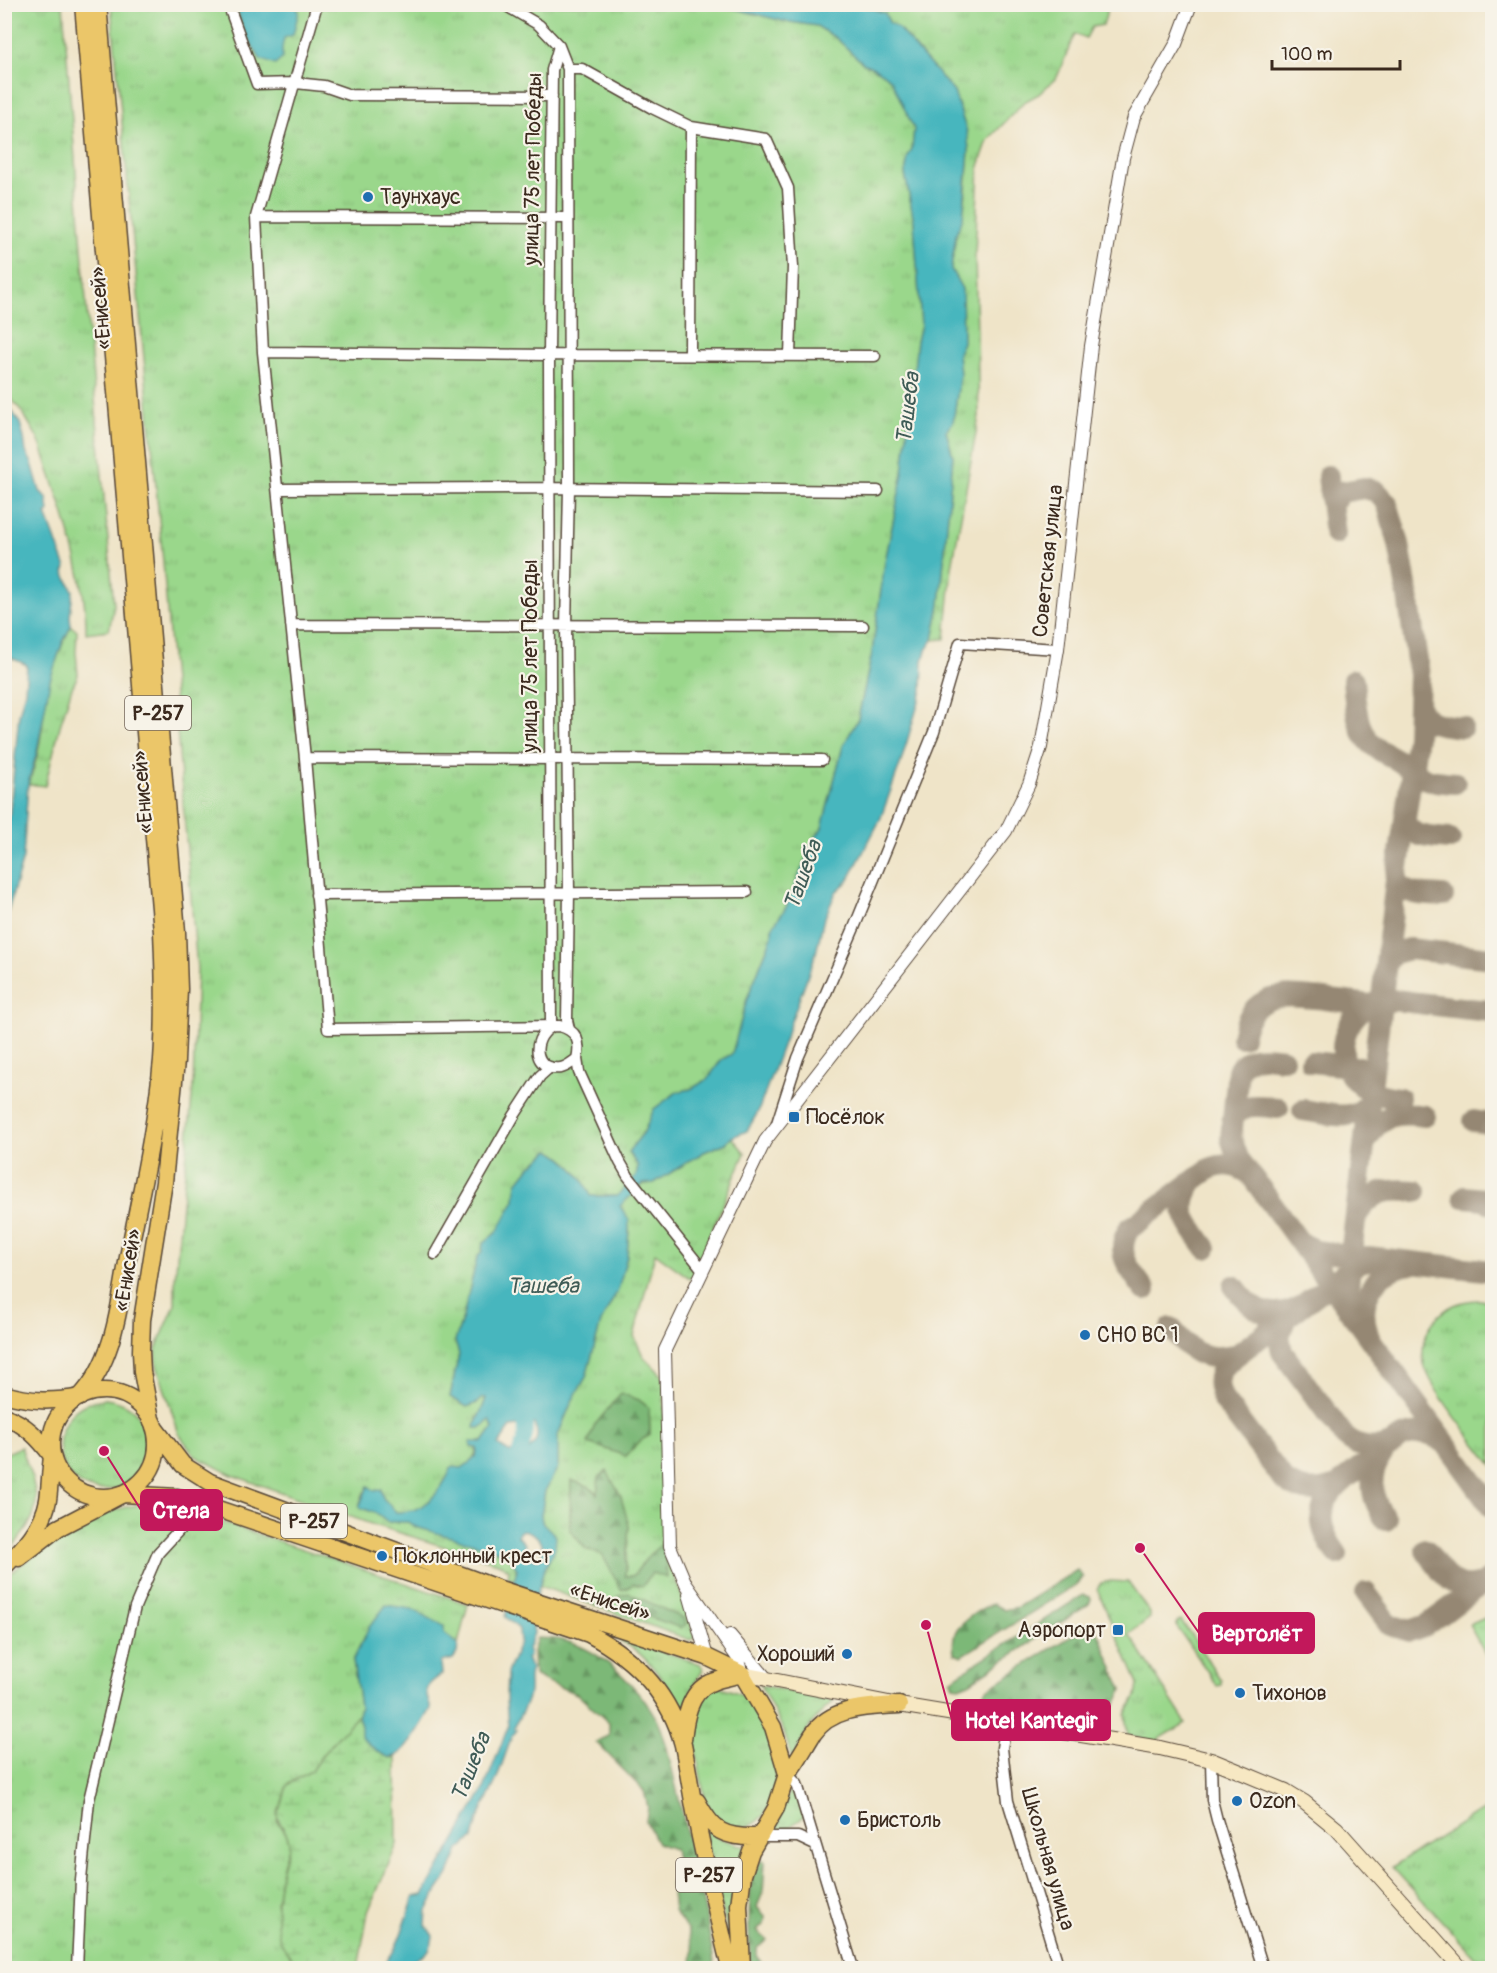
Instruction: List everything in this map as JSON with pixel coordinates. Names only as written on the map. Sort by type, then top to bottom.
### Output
[{"type":"main road","name":"«Енисей»","points":[[83,4],[160,909],[164,991],[162,1060],[152,1134],[110,1347],[92,1384],[80,1397],[64,1408],[54,1424],[50,1441],[52,1456],[62,1478],[78,1490],[99,1497],[123,1494],[177,1497],[200,1503],[560,1617],[706,1657],[742,1674]]},
{"type":"main road","name":"«Енисей»","points":[[98,4],[177,932],[179,989],[176,1061],[164,1182],[142,1320],[142,1372],[153,1423],[156,1452],[151,1468],[139,1483],[123,1494]]},
{"type":"main road","name":"«Енисей»","points":[[80,1397],[101,1390],[120,1393],[135,1401],[183,1465],[210,1482],[491,1594]]},
{"type":"main road","points":[[4,1394],[50,1402],[80,1397]]},
{"type":"main road","points":[[4,1416],[18,1422],[34,1434],[52,1456],[45,1512],[34,1533],[4,1568]]},
{"type":"main road","points":[[4,1568],[58,1528],[123,1494]]},
{"type":"main road","name":"«Енисей»","points":[[560,1617],[627,1658],[652,1684],[664,1701],[682,1744],[730,1968]]},
{"type":"main road","name":"«Енисей»","points":[[682,1744],[687,1715],[701,1687],[742,1674]]},
{"type":"main road","points":[[742,1674],[899,1705],[1160,1748],[1210,1760],[1286,1791],[1337,1829],[1461,1968]]},
{"type":"main road","points":[[742,1674],[773,1727],[787,1774]]},
{"type":"main road","points":[[787,1774],[798,1761],[812,1736],[826,1720],[853,1710],[899,1705]]},
{"type":"main road","name":"Р-257","points":[[742,1968],[739,1905],[743,1875],[750,1851],[776,1808],[787,1774]]},
{"type":"main road","name":"«Енисей»","points":[[689,1780],[701,1808],[714,1827],[728,1835],[758,1837]]},
{"type":"street","points":[[228,4],[257,84],[296,83],[324,86],[351,95],[552,96]]},
{"type":"street","points":[[317,4],[256,217],[263,352],[305,759],[328,1029],[551,1027],[569,1029],[578,1041],[579,1072],[620,1162]]},
{"type":"street","points":[[503,4],[539,25],[559,46]]},
{"type":"street","name":"Советская улица","points":[[686,1584],[670,1546],[665,1350],[722,1233],[754,1160],[776,1125],[822,1070],[1006,831],[1029,784],[1041,747],[1058,650],[1091,346],[1123,158],[1134,117],[1176,44],[1191,4]]},
{"type":"street","name":"улица 75 лет Победы","points":[[559,46],[568,69],[569,488],[566,626],[569,892],[567,1020],[569,1029]]},
{"type":"street","name":"улица 75 лет Победы","points":[[551,1027],[549,355],[552,70],[559,46]]},
{"type":"street","points":[[568,69],[582,69],[652,108],[691,126],[766,139],[788,188],[793,267],[790,355]]},
{"type":"street","points":[[690,354],[691,126]]},
{"type":"street","points":[[552,145],[568,145]]},
{"type":"street","points":[[256,217],[568,218]]},
{"type":"street","points":[[263,352],[875,356]]},
{"type":"street","points":[[278,489],[569,488],[878,491]]},
{"type":"street","points":[[291,625],[863,626]]},
{"type":"street","points":[[776,1125],[798,1058],[934,732],[960,644],[1058,650]]},
{"type":"street","points":[[305,759],[822,760]]},
{"type":"street","points":[[316,895],[747,892]]},
{"type":"street","points":[[551,1027],[540,1036],[537,1050],[544,1063],[550,1067],[564,1068],[577,1059]]},
{"type":"street","points":[[435,1254],[514,1116],[540,1076],[550,1067]]},
{"type":"street","points":[[564,1068],[577,1081],[628,1176],[703,1270]]},
{"type":"street","points":[[77,1968],[81,1880],[89,1800],[135,1606],[158,1553],[192,1516]]},
{"type":"street","points":[[686,1584],[706,1657]]},
{"type":"street","points":[[686,1584],[737,1657],[742,1674]]},
{"type":"street","points":[[686,1584],[767,1678]]},
{"type":"street","name":"Школьная улица","points":[[1006,1723],[1002,1748],[1008,1801],[1059,1968]]},
{"type":"street","points":[[1210,1760],[1212,1800],[1217,1820],[1263,1968]]},
{"type":"street","points":[[787,1774],[797,1784],[853,1968]]},
{"type":"street","points":[[758,1837],[798,1837],[815,1845]]},
{"type":"green space","points":[[4,5],[63,5],[87,313],[114,605],[109,630],[86,633],[80,574],[43,451],[27,419],[5,393]]},
{"type":"green space","points":[[111,5],[720,5],[783,21],[817,26],[836,38],[863,63],[892,80],[914,129],[912,150],[908,157],[905,174],[914,221],[921,325],[917,341],[903,473],[885,562],[872,653],[858,719],[843,746],[822,828],[812,843],[787,906],[772,928],[772,936],[747,999],[732,1054],[721,1060],[708,1079],[691,1089],[677,1092],[654,1109],[644,1132],[628,1152],[638,1166],[636,1176],[617,1196],[590,1196],[574,1170],[550,1150],[529,1168],[517,1183],[515,1200],[497,1232],[483,1243],[455,1341],[459,1354],[450,1397],[467,1407],[486,1398],[477,1418],[480,1428],[490,1420],[493,1428],[483,1442],[478,1442],[472,1460],[462,1468],[452,1467],[438,1492],[424,1505],[406,1512],[396,1512],[383,1498],[381,1490],[364,1492],[359,1507],[375,1513],[387,1522],[408,1522],[416,1527],[483,1545],[507,1556],[515,1564],[515,1580],[508,1577],[509,1570],[501,1564],[371,1524],[232,1475],[195,1456],[179,1434],[157,1366],[156,1349],[175,1305],[175,1279],[193,1086],[197,969],[163,562]]},
{"type":"green space","points":[[860,5],[1109,5],[1103,25],[1092,27],[1086,38],[1075,34],[1057,77],[1039,94],[1024,102],[988,140],[979,166],[975,255],[979,416],[952,567],[945,639],[933,640],[940,604],[953,456],[946,431],[953,422],[960,375],[958,353],[963,342],[962,289],[951,269],[956,234],[963,217],[966,192],[969,150],[967,132],[954,92],[898,28],[889,22],[885,13]]},
{"type":"green space","points":[[71,626],[77,631],[78,675],[60,726],[45,786],[28,784],[38,752],[50,678]]},
{"type":"green space","points":[[732,1137],[745,1153],[691,1279],[655,1253],[634,1336],[643,1356],[664,1377],[665,1528],[669,1560],[696,1637],[690,1640],[540,1586],[543,1571],[552,1555],[541,1515],[545,1491],[558,1467],[558,1435],[572,1401],[586,1377],[601,1322],[618,1290],[627,1256],[629,1229],[620,1206],[644,1184],[654,1183],[704,1152],[726,1143]],"holes":[[[639,1400],[649,1408],[650,1435],[641,1440],[626,1456]],[[571,1480],[590,1487],[629,1526],[625,1576],[633,1576],[650,1554],[628,1588],[614,1576],[602,1554],[586,1549],[570,1530]]]},
{"type":"green space","points":[[1479,1300],[1492,1301],[1492,1465],[1453,1415],[1434,1386],[1427,1373],[1423,1357],[1426,1334],[1440,1315],[1455,1305]]},
{"type":"green space","points":[[621,1393],[639,1400],[649,1408],[650,1435],[641,1440],[626,1456],[588,1443],[595,1425]]},
{"type":"green space","points":[[105,1399],[125,1405],[139,1416],[147,1431],[149,1447],[146,1463],[137,1477],[123,1487],[103,1490],[84,1486],[71,1476],[62,1462],[59,1446],[62,1430],[70,1416],[85,1405]]},
{"type":"green space","points":[[21,1447],[33,1481],[36,1505],[27,1527],[5,1556],[5,1454]]},
{"type":"green space","points":[[607,1471],[621,1497],[629,1526],[625,1576],[633,1576],[650,1554],[662,1544],[666,1558],[667,1578],[652,1573],[643,1586],[633,1584],[621,1590],[602,1554],[586,1549],[570,1530],[571,1480],[590,1487],[597,1494],[599,1476]]},
{"type":"green space","points":[[159,1503],[468,1604],[458,1644],[444,1633],[361,1643],[353,1660],[360,1706],[358,1715],[311,1771],[287,1785],[277,1820],[287,1835],[290,1846],[285,1858],[276,1901],[282,1944],[292,1958],[294,1968],[5,1968],[4,1579],[57,1538],[94,1517],[136,1505]]},
{"type":"green space","points":[[1077,1570],[1083,1577],[1079,1583],[962,1656],[954,1653],[953,1645],[957,1629],[975,1613],[993,1604],[1004,1610],[1018,1607]]},
{"type":"green space","points":[[1128,1582],[1150,1613],[1150,1618],[1129,1634],[1186,1723],[1156,1741],[1128,1736],[1125,1715],[1136,1696],[1138,1684],[1097,1589],[1101,1583]]},
{"type":"green space","points":[[629,1593],[685,1619],[686,1624],[681,1628],[620,1607],[618,1596]]},
{"type":"green space","points":[[1083,1595],[1090,1597],[1089,1604],[969,1683],[959,1687],[953,1686],[951,1680],[959,1674]]},
{"type":"green space","points":[[1492,1615],[1492,1666],[1469,1625]]},
{"type":"green space","points":[[1181,1620],[1221,1680],[1221,1685],[1217,1686],[1177,1627],[1177,1622]]},
{"type":"green space","points":[[1088,1625],[1098,1632],[1122,1690],[1115,1705],[1103,1718],[1084,1726],[1058,1725],[993,1710],[984,1694],[987,1689]]},
{"type":"green space","points":[[588,1627],[701,1664],[703,1670],[693,1686],[683,1714],[665,1684],[642,1656],[623,1642]]},
{"type":"green space","points":[[537,1638],[565,1641],[593,1653],[630,1683],[658,1721],[667,1748],[706,1915],[715,1968],[692,1968],[693,1950],[687,1929],[674,1911],[671,1884],[678,1869],[674,1849],[657,1843],[646,1821],[648,1807],[644,1791],[596,1742],[609,1736],[609,1723],[577,1694],[534,1675],[533,1651]]},
{"type":"green space","points":[[760,1685],[834,1701],[818,1715],[809,1728],[793,1761],[783,1729]]},
{"type":"green space","points":[[718,1686],[743,1695],[755,1706],[771,1738],[775,1756],[774,1793],[768,1809],[757,1822],[740,1830],[716,1821],[705,1800],[692,1730],[693,1718],[702,1695]]},
{"type":"green space","points":[[358,1715],[361,1726],[389,1758],[396,1757],[397,1844],[368,1912],[358,1968],[294,1968],[291,1956],[281,1942],[277,1926],[279,1886],[289,1839],[277,1814],[287,1785],[311,1771]]},
{"type":"green space","points":[[794,1783],[804,1817],[780,1833],[768,1834]]},
{"type":"green space","points":[[1492,1804],[1492,1968],[1485,1968],[1392,1867]]},
{"type":"green space","points":[[701,1817],[719,1838],[745,1847],[736,1968]]},
{"type":"green space","points":[[762,1860],[765,1862],[763,1892],[757,1907],[766,1918],[757,1931],[767,1940],[757,1948],[757,1955],[761,1963],[756,1967],[751,1963],[750,1955],[750,1899],[755,1867]]},
{"type":"water","points":[[236,5],[293,5],[299,11],[293,35],[284,38],[282,59],[275,65],[260,59],[243,30]]},
{"type":"water","name":"Ташеба","points":[[720,5],[860,5],[885,13],[889,22],[898,28],[954,92],[967,132],[969,150],[963,217],[956,234],[951,269],[962,289],[963,342],[958,353],[960,375],[953,422],[946,431],[953,456],[940,604],[933,640],[926,650],[923,661],[922,691],[901,762],[880,820],[848,881],[836,892],[823,922],[816,953],[758,1112],[747,1131],[704,1152],[654,1183],[643,1184],[620,1206],[629,1220],[627,1256],[618,1290],[601,1322],[586,1377],[572,1401],[558,1435],[558,1467],[545,1491],[542,1522],[556,1536],[555,1549],[543,1572],[531,1617],[534,1633],[527,1658],[531,1668],[527,1701],[514,1728],[517,1730],[512,1736],[496,1781],[478,1819],[473,1838],[459,1850],[449,1874],[427,1911],[426,1925],[433,1936],[429,1949],[407,1968],[382,1968],[398,1942],[414,1897],[423,1895],[483,1791],[508,1727],[507,1673],[520,1642],[519,1629],[505,1617],[517,1569],[512,1560],[502,1552],[416,1527],[408,1522],[387,1522],[375,1513],[359,1507],[368,1486],[375,1491],[381,1489],[383,1498],[396,1512],[406,1512],[424,1505],[438,1492],[452,1467],[462,1468],[475,1458],[477,1448],[471,1447],[470,1442],[483,1442],[493,1428],[490,1420],[480,1428],[475,1428],[486,1398],[467,1407],[450,1397],[459,1354],[455,1341],[483,1243],[497,1232],[515,1200],[517,1183],[529,1168],[550,1150],[574,1170],[584,1182],[591,1196],[617,1196],[636,1176],[638,1166],[628,1152],[644,1132],[654,1109],[677,1092],[691,1089],[708,1079],[721,1060],[732,1054],[747,999],[772,936],[772,928],[787,906],[812,843],[822,828],[843,746],[858,719],[872,653],[885,562],[903,473],[917,341],[921,325],[914,221],[905,174],[912,149],[914,129],[891,80],[878,70],[863,63],[836,38],[817,26],[783,21]],"holes":[[[534,1424],[537,1438],[522,1455],[509,1452],[498,1445],[511,1427]],[[523,1530],[537,1536],[540,1540],[543,1548],[540,1558],[532,1559],[525,1548],[525,1544],[518,1536]]]},
{"type":"water","points":[[5,404],[20,423],[26,452],[32,463],[40,491],[47,498],[49,511],[46,514],[66,568],[64,572],[73,591],[71,626],[62,644],[50,680],[37,752],[28,784],[23,858],[5,922],[5,843],[19,714],[25,691],[27,665],[5,655]]},
{"type":"water","points":[[386,1605],[412,1609],[444,1626],[444,1633],[458,1644],[457,1653],[453,1659],[441,1662],[442,1674],[428,1685],[426,1692],[431,1709],[406,1747],[394,1757],[384,1756],[361,1736],[358,1715],[360,1706],[353,1660],[370,1626]]},
{"type":"waterway","name":"Ташеба","points":[[513,1472],[525,1437],[526,1405]]},
{"type":"taxiway","points":[[1328,476],[1335,534]]},
{"type":"taxiway","points":[[1331,503],[1342,492],[1364,488],[1376,491],[1387,503],[1399,544],[1419,675],[1417,737],[1396,880],[1351,1255],[1347,1299],[1352,1315]]},
{"type":"taxiway","points":[[1353,680],[1358,720],[1366,737],[1372,745],[1402,763],[1412,773]]},
{"type":"taxiway","points":[[1418,707],[1431,721],[1462,727]]},
{"type":"taxiway","points":[[1413,766],[1420,776],[1455,783]]},
{"type":"taxiway","points":[[1405,821],[1408,827],[1418,834],[1450,839]]},
{"type":"taxiway","points":[[1396,880],[1410,892],[1443,896]]},
{"type":"taxiway","points":[[1386,962],[1394,953],[1409,949],[1492,958]]},
{"type":"taxiway","points":[[1242,1037],[1247,1021],[1254,1010],[1262,1003],[1272,999],[1296,996],[1376,1006]]},
{"type":"taxiway","points":[[1399,1098],[1369,1091],[1351,1075],[1345,1063],[1344,1038],[1356,1016],[1366,1007],[1388,1000],[1492,1011]]},
{"type":"taxiway","points":[[1250,1174],[1238,1158],[1231,1138],[1238,1071],[1246,1061],[1252,1059],[1264,1057],[1283,1059]]},
{"type":"taxiway","points":[[1311,1062],[1359,1067]]},
{"type":"taxiway","points":[[1303,1110],[1330,1115],[1349,1115],[1357,1113],[1370,1100]]},
{"type":"taxiway","points":[[1232,1120],[1246,1107],[1278,1108]]},
{"type":"taxiway","points":[[1365,1143],[1376,1126],[1389,1117],[1405,1114],[1425,1116]]},
{"type":"taxiway","points":[[1474,1121],[1492,1124]]},
{"type":"taxiway","points":[[1145,1290],[1129,1268],[1124,1254],[1123,1246],[1129,1229],[1209,1169],[1235,1166],[1250,1174],[1492,1507]]},
{"type":"taxiway","points":[[1193,1182],[1187,1192],[1184,1209],[1189,1224],[1206,1248]]},
{"type":"taxiway","points":[[1356,1219],[1367,1202],[1380,1193],[1396,1190],[1416,1191]]},
{"type":"taxiway","points":[[1464,1197],[1484,1199],[1492,1204]]},
{"type":"taxiway","points":[[1300,1242],[1315,1251],[1492,1271]]},
{"type":"taxiway","points":[[1336,1486],[1323,1490],[1309,1490],[1296,1487],[1284,1480],[1224,1401],[1218,1380],[1222,1369],[1238,1354],[1360,1262],[1378,1258]]},
{"type":"taxiway","points":[[1368,1334],[1365,1309],[1372,1288],[1387,1272],[1411,1264]]},
{"type":"taxiway","points":[[1234,1286],[1246,1301],[1260,1311],[1276,1314],[1296,1309]]},
{"type":"taxiway","points":[[1286,1317],[1279,1336],[1282,1352],[1345,1437],[1356,1444],[1368,1447],[1381,1447],[1393,1443]]},
{"type":"taxiway","points":[[1171,1328],[1192,1350],[1200,1354],[1216,1357],[1238,1354]]},
{"type":"taxiway","points":[[1337,1554],[1328,1540],[1321,1516],[1324,1506],[1336,1488],[1400,1438],[1412,1434],[1423,1434],[1445,1443]]},
{"type":"taxiway","points":[[1383,1453],[1374,1470],[1372,1487],[1386,1520]]},
{"type":"taxiway","points":[[1426,1550],[1443,1573],[1456,1584],[1473,1586],[1484,1583]]},
{"type":"taxiway","points":[[1366,1593],[1390,1625],[1410,1631],[1427,1625],[1492,1577]]},
{"type":"place","name":"Таунхаус","points":[[368,197]]},
{"type":"place","name":"Посёлок","points":[[794,1117]]},
{"type":"place","name":"СНО ВС 1","points":[[1085,1335]]},
{"type":"place","name":"Стела","points":[[104,1451]]},
{"type":"place","name":"Вертолёт","points":[[1140,1548]]},
{"type":"place","name":"Поклонный крест","points":[[382,1556]]},
{"type":"place","name":"Hotel Kantegir","points":[[926,1625]]},
{"type":"place","name":"Аэропорт","points":[[1118,1630]]},
{"type":"place","name":"Хороший","points":[[847,1654]]},
{"type":"place","name":"Тихонов","points":[[1240,1693]]},
{"type":"place","name":"Ozon","points":[[1237,1801]]},
{"type":"place","name":"Бристоль","points":[[845,1820]]}]
